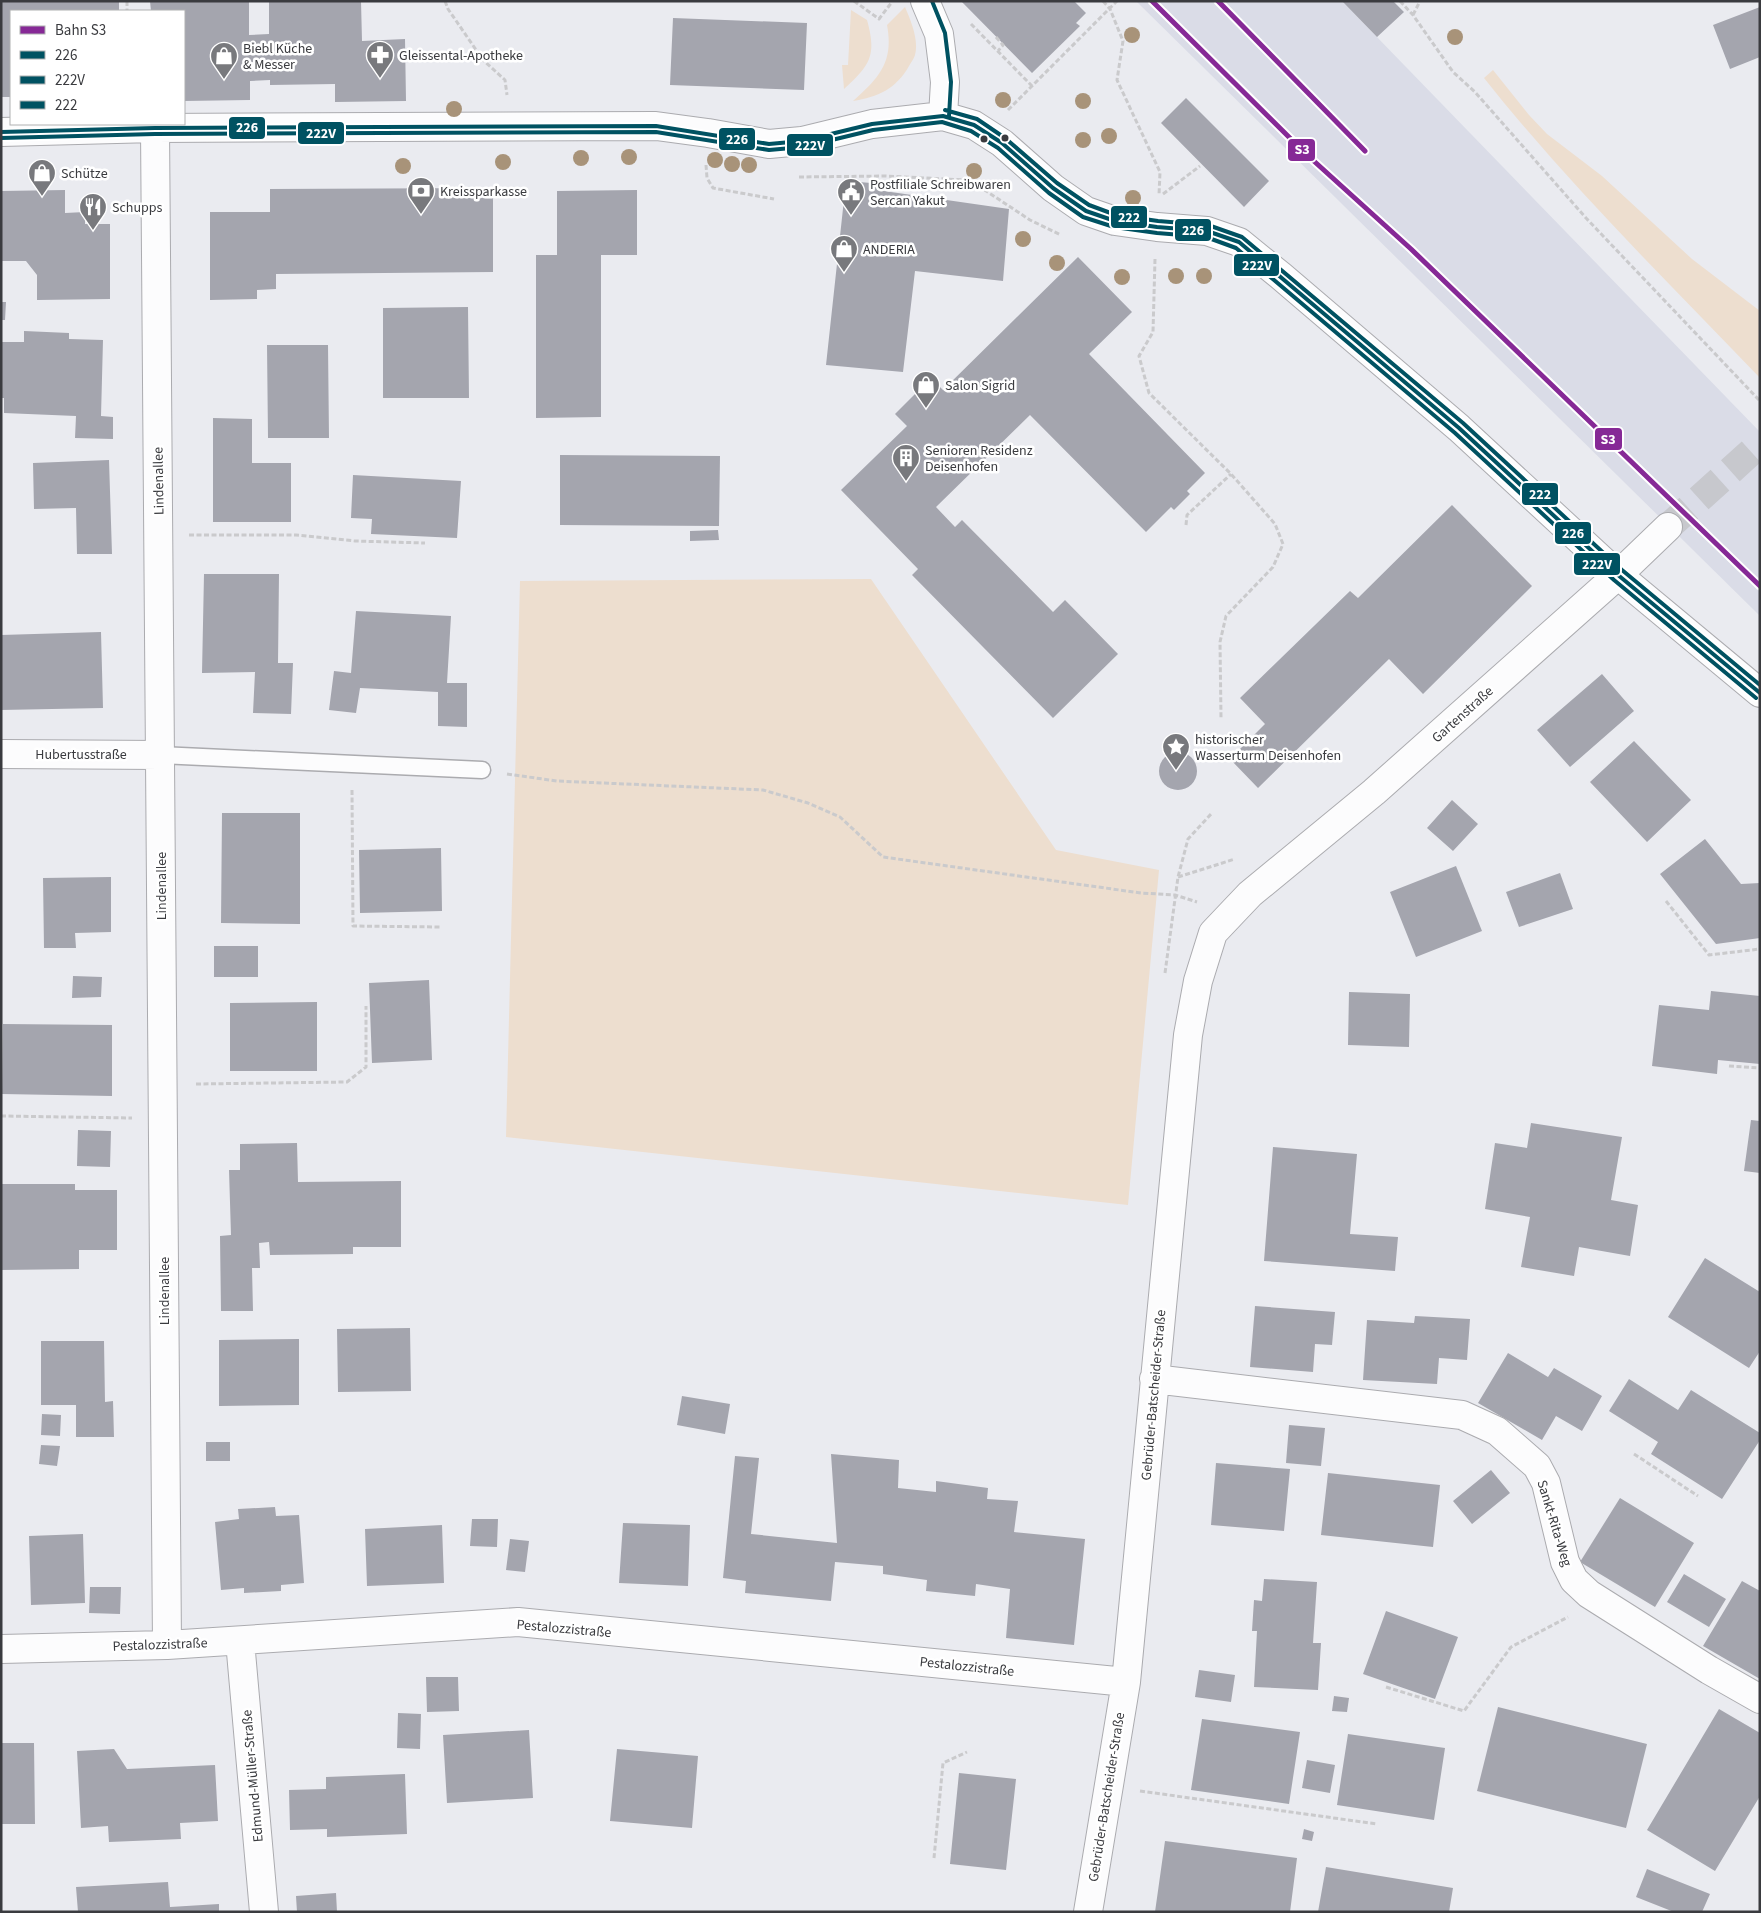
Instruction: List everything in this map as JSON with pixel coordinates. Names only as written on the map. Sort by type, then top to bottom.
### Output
[{"type":"street","points":[[925,1],[939,34],[945,82],[943,116]]},
{"type":"street","points":[[1,132],[155,128],[656,126],[769,144],[802,141],[872,124],[943,116],[974,125],[1002,143],[1053,188],[1086,211],[1115,221],[1207,231],[1239,242],[1282,276],[1459,428],[1618,575],[1760,693]]},
{"type":"street","name":"Lindenallee","points":[[155,128],[167,1645]]},
{"type":"street","name":"Gartenstraße","points":[[1250,894],[1374,792],[1618,575],[1668,528]]},
{"type":"street","name":"Hubertusstraße","points":[[1,754],[160,755]]},
{"type":"street","name":"Gebrüder-Batscheider-Straße","points":[[1088,1912],[1107,1786],[1126,1682],[1188,1034],[1198,981],[1213,933],[1250,894]]},
{"type":"street","name":"Sankt-Rita-Weg","points":[[1154,1379],[1462,1414],[1498,1431],[1537,1466],[1546,1482],[1565,1562],[1574,1580],[1589,1594],[1709,1670],[1760,1699]]},
{"type":"street","name":"Pestalozzistraße","points":[[1,1649],[167,1645],[518,1622],[1126,1682]]},
{"type":"street","name":"Edmund-Müller-Straße","points":[[240,1641],[264,1912]]},
{"type":"lane","points":[[160,755],[482,770]]},
{"type":"path","points":[[446,1],[448,10],[483,60],[505,80],[510,126]]},
{"type":"path","points":[[854,1],[879,19],[893,1]]},
{"type":"path","points":[[1103,1],[1110,9],[1123,41],[1117,80],[1160,172],[1159,197],[1200,166]]},
{"type":"path","points":[[1006,112],[1116,1]]},
{"type":"path","points":[[1400,1],[1413,14],[1453,72],[1482,99],[1586,218],[1760,401]]},
{"type":"path","points":[[1413,14],[1420,1]]},
{"type":"path","points":[[965,18],[1032,86]]},
{"type":"path","points":[[990,43],[996,37],[1003,45],[998,51]]},
{"type":"path","points":[[708,133],[707,178],[713,188],[774,199]]},
{"type":"path","points":[[799,177],[885,176],[964,180],[974,184],[1030,220],[1066,237]]},
{"type":"path","points":[[1155,252],[1154,332],[1139,356],[1149,393],[1231,474],[1276,524],[1283,544],[1273,566],[1226,616],[1220,642],[1221,718]]},
{"type":"path","points":[[1186,526],[1188,515],[1231,474]]},
{"type":"path","points":[[158,535],[296,535],[355,541],[425,542]]},
{"type":"path","points":[[351,764],[353,926],[441,926]]},
{"type":"path","points":[[482,770],[557,781],[763,790],[808,803],[840,817],[883,857],[1132,891],[1175,895],[1231,914]]},
{"type":"path","points":[[1178,877],[1235,859]]},
{"type":"path","points":[[1666,902],[1709,955],[1760,949]]},
{"type":"path","points":[[162,1085],[347,1082],[366,1068],[366,1006]]},
{"type":"path","points":[[1729,1066],[1760,1068]]},
{"type":"path","points":[[1,1116],[163,1118]]},
{"type":"path","points":[[1634,1454],[1698,1496]]},
{"type":"path","points":[[1386,1686],[1464,1712],[1511,1647],[1600,1601]]},
{"type":"path","points":[[934,1858],[943,1763],[967,1752]]},
{"type":"path","points":[[1107,1786],[1377,1824]]},
{"type":"shaded area","points":[[1136,1],[1342,1],[1760,432],[1760,616]]},
{"type":"shaded area","points":[[905,7],[912,24],[916,43],[913,59],[898,81],[885,91],[853,101],[870,85],[882,68],[888,49],[887,25]]},
{"type":"shaded area","points":[[851,10],[867,20],[871,51],[865,66],[844,89],[842,65],[848,65]]},
{"type":"shaded area","points":[[1493,70],[1529,115],[1547,134],[1602,176],[1692,259],[1760,311],[1760,378],[1618,231],[1549,156],[1484,78]]},
{"type":"shaded area","points":[[871,579],[1056,850],[1159,870],[1128,1205],[506,1137],[520,581]]},
{"type":"building","points":[[1,1],[119,1],[119,10],[10,10],[10,97],[1,97]]},
{"type":"building","points":[[150,1],[249,1],[249,35],[269,34],[269,1],[361,1],[362,41],[405,39],[406,101],[335,102],[335,84],[270,85],[270,80],[250,81],[250,100],[185,101],[185,10],[151,10]]},
{"type":"building","points":[[961,1],[1074,1],[1086,13],[1076,23],[1080,26],[1032,73]]},
{"type":"building","points":[[1342,1],[1393,1],[1404,12],[1377,37]]},
{"type":"building","points":[[1760,7],[1760,57],[1730,69],[1713,25]]},
{"type":"building","points":[[673,18],[807,23],[804,90],[670,85]]},
{"type":"building","points":[[1186,98],[1269,181],[1244,207],[1161,123]]},
{"type":"building","points":[[846,181],[884,184],[884,191],[1009,209],[1003,281],[915,271],[903,372],[826,365]]},
{"type":"building","points":[[493,188],[493,272],[276,274],[276,289],[257,290],[257,299],[210,300],[210,212],[270,212],[270,189]]},
{"type":"building","points":[[65,190],[65,213],[85,212],[85,224],[110,224],[110,299],[37,300],[37,275],[26,261],[1,261],[1,191]]},
{"type":"building","points":[[637,190],[637,255],[601,255],[601,417],[536,418],[536,255],[557,255],[557,191]]},
{"type":"building","name":"Senioren Residenz Deisenhofen","points":[[1078,257],[1132,312],[1089,354],[1205,473],[1187,491],[1190,494],[1174,510],[1171,507],[1146,532],[1030,415],[936,507],[955,527],[962,520],[1053,612],[1065,600],[1118,654],[1053,718],[912,575],[918,569],[841,490],[907,426],[895,414],[931,378],[943,390]]},
{"type":"building","points":[[1,302],[6,302],[5,320],[1,320]]},
{"type":"building","points":[[468,307],[469,398],[383,398],[383,308]]},
{"type":"building","points":[[24,331],[69,333],[69,339],[103,340],[101,416],[113,417],[113,439],[75,438],[76,416],[4,413],[4,398],[1,398],[1,342],[24,342]]},
{"type":"building","points":[[267,345],[328,345],[329,438],[268,438]]},
{"type":"building","points":[[213,418],[252,419],[252,463],[291,463],[291,522],[213,522]]},
{"type":"building","points":[[560,455],[720,456],[719,526],[560,525]]},
{"type":"building","points":[[109,460],[112,554],[77,554],[76,508],[34,509],[33,463]]},
{"type":"building","points":[[353,475],[461,481],[457,538],[371,534],[372,519],[351,518]]},
{"type":"building","points":[[1452,505],[1532,586],[1423,694],[1389,659],[1258,788],[1230,759],[1265,724],[1240,698],[1350,591],[1358,598]]},
{"type":"building","points":[[718,530],[719,540],[690,541],[690,531]]},
{"type":"building","points":[[204,574],[279,574],[278,663],[293,663],[291,714],[253,713],[255,672],[202,673]]},
{"type":"building","points":[[356,611],[451,616],[447,683],[467,683],[467,727],[438,726],[438,692],[360,688],[356,713],[329,710],[334,671],[351,673]]},
{"type":"building","points":[[101,632],[103,708],[1,710],[1,635]]},
{"type":"building","points":[[1602,674],[1634,711],[1570,767],[1537,730]]},
{"type":"building","points":[[1634,741],[1691,800],[1647,842],[1590,782]]},
{"type":"building","points":[[1178,752],[1192,757],[1197,771],[1192,785],[1178,790],[1164,785],[1159,771],[1164,757]]},
{"type":"building","points":[[1452,800],[1478,824],[1453,851],[1427,828]]},
{"type":"building","points":[[222,813],[300,813],[300,924],[221,923]]},
{"type":"building","points":[[1705,839],[1741,884],[1760,883],[1760,938],[1716,944],[1660,874]]},
{"type":"building","points":[[441,848],[442,911],[360,913],[359,850]]},
{"type":"building","points":[[1456,866],[1482,931],[1416,957],[1390,892]]},
{"type":"building","points":[[1560,873],[1573,909],[1519,927],[1506,892]]},
{"type":"building","points":[[111,877],[111,932],[75,933],[76,948],[44,948],[43,878]]},
{"type":"building","points":[[214,946],[258,946],[258,977],[214,977]]},
{"type":"building","points":[[73,976],[102,977],[101,997],[72,998]]},
{"type":"building","points":[[429,980],[432,1060],[372,1063],[369,983]]},
{"type":"building","points":[[1711,991],[1760,996],[1760,1064],[1718,1060],[1717,1074],[1652,1066],[1659,1005],[1709,1010]]},
{"type":"building","points":[[1349,992],[1410,994],[1409,1047],[1348,1045]]},
{"type":"building","points":[[317,1002],[317,1071],[230,1071],[230,1003]]},
{"type":"building","points":[[3,1024],[112,1025],[112,1096],[2,1094]]},
{"type":"building","points":[[1751,1120],[1760,1121],[1760,1173],[1744,1171]]},
{"type":"building","points":[[1531,1123],[1622,1137],[1611,1200],[1638,1205],[1630,1256],[1579,1247],[1574,1276],[1521,1267],[1530,1217],[1485,1209],[1495,1143],[1527,1148]]},
{"type":"building","points":[[78,1130],[111,1131],[110,1167],[77,1166]]},
{"type":"building","points":[[297,1143],[298,1182],[401,1181],[401,1247],[353,1247],[353,1254],[270,1255],[269,1242],[259,1243],[260,1268],[252,1268],[253,1311],[221,1311],[220,1236],[231,1235],[229,1170],[240,1170],[240,1144]]},
{"type":"building","points":[[1273,1147],[1357,1154],[1350,1234],[1398,1237],[1395,1271],[1264,1261]]},
{"type":"building","points":[[1,1184],[75,1184],[75,1190],[117,1190],[117,1250],[79,1250],[79,1269],[1,1270]]},
{"type":"building","points":[[1705,1258],[1760,1292],[1760,1351],[1749,1368],[1668,1317]]},
{"type":"building","points":[[1255,1306],[1335,1312],[1332,1345],[1315,1344],[1313,1372],[1250,1367]]},
{"type":"building","points":[[1415,1316],[1470,1319],[1467,1360],[1439,1358],[1437,1384],[1363,1380],[1367,1320],[1414,1323]]},
{"type":"building","points":[[410,1328],[411,1391],[338,1392],[337,1329]]},
{"type":"building","points":[[299,1339],[299,1405],[219,1406],[219,1340]]},
{"type":"building","points":[[41,1341],[104,1341],[105,1402],[113,1401],[114,1437],[76,1437],[76,1405],[41,1405]]},
{"type":"building","points":[[1508,1353],[1548,1377],[1554,1368],[1602,1396],[1582,1431],[1556,1416],[1542,1440],[1478,1403]]},
{"type":"building","points":[[1629,1379],[1678,1410],[1691,1390],[1760,1433],[1760,1440],[1722,1499],[1651,1454],[1658,1442],[1609,1411]]},
{"type":"building","points":[[682,1396],[730,1404],[725,1434],[677,1425]]},
{"type":"building","points":[[42,1414],[61,1415],[60,1436],[41,1435]]},
{"type":"building","points":[[1289,1425],[1325,1428],[1321,1466],[1286,1463]]},
{"type":"building","points":[[206,1442],[230,1442],[230,1461],[206,1461]]},
{"type":"building","points":[[41,1445],[60,1446],[57,1466],[39,1464]]},
{"type":"building","points":[[831,1454],[899,1460],[898,1488],[936,1492],[936,1481],[988,1488],[987,1499],[1018,1501],[1014,1532],[1085,1539],[1074,1645],[1006,1638],[1010,1589],[976,1584],[975,1596],[926,1591],[927,1580],[883,1574],[883,1566],[835,1562],[831,1601],[745,1593],[746,1581],[723,1578],[735,1456],[759,1458],[751,1534],[837,1543]]},
{"type":"building","points":[[1216,1463],[1290,1469],[1284,1531],[1211,1525]]},
{"type":"building","points":[[1491,1470],[1510,1493],[1472,1524],[1453,1501]]},
{"type":"building","points":[[1328,1473],[1440,1485],[1433,1547],[1321,1535]]},
{"type":"building","points":[[1620,1498],[1694,1543],[1655,1607],[1580,1562]]},
{"type":"building","points":[[275,1507],[276,1516],[299,1515],[304,1583],[281,1585],[281,1591],[244,1593],[244,1588],[221,1590],[215,1522],[239,1519],[238,1509]]},
{"type":"building","points":[[472,1519],[498,1519],[497,1547],[470,1546]]},
{"type":"building","points":[[623,1523],[690,1525],[688,1586],[619,1583]]},
{"type":"building","points":[[442,1525],[444,1583],[367,1586],[365,1529]]},
{"type":"building","points":[[83,1534],[85,1603],[31,1605],[29,1536]]},
{"type":"building","points":[[510,1539],[529,1541],[525,1572],[506,1570]]},
{"type":"building","points":[[1684,1574],[1726,1599],[1709,1627],[1667,1602]]},
{"type":"building","points":[[1264,1579],[1317,1582],[1313,1643],[1321,1643],[1318,1690],[1254,1687],[1257,1631],[1252,1631],[1254,1600],[1262,1601]]},
{"type":"building","points":[[1742,1581],[1760,1591],[1760,1679],[1703,1646]]},
{"type":"building","points":[[90,1587],[121,1587],[120,1614],[89,1613]]},
{"type":"building","points":[[1386,1611],[1458,1637],[1435,1699],[1363,1674]]},
{"type":"building","points":[[1199,1670],[1235,1675],[1231,1702],[1195,1697]]},
{"type":"building","points":[[426,1677],[458,1677],[459,1711],[427,1712]]},
{"type":"building","points":[[1334,1696],[1349,1698],[1347,1712],[1332,1711]]},
{"type":"building","points":[[1498,1707],[1647,1744],[1626,1828],[1477,1791]]},
{"type":"building","points":[[1719,1709],[1760,1733],[1760,1796],[1715,1871],[1647,1830]]},
{"type":"building","points":[[398,1713],[421,1714],[420,1749],[397,1748]]},
{"type":"building","points":[[1202,1719],[1300,1732],[1289,1804],[1191,1790]]},
{"type":"building","points":[[529,1730],[533,1798],[447,1803],[443,1735]]},
{"type":"building","points":[[1348,1734],[1445,1748],[1434,1820],[1337,1805]]},
{"type":"building","points":[[1,1743],[34,1743],[35,1824],[1,1824]]},
{"type":"building","points":[[114,1749],[127,1769],[215,1765],[218,1821],[180,1823],[181,1839],[109,1842],[108,1826],[81,1828],[77,1751]]},
{"type":"building","points":[[617,1749],[698,1756],[692,1828],[610,1821]]},
{"type":"building","points":[[1307,1760],[1335,1765],[1330,1793],[1302,1788]]},
{"type":"building","points":[[959,1773],[1016,1779],[1006,1870],[950,1864]]},
{"type":"building","points":[[405,1774],[407,1834],[327,1837],[327,1829],[290,1830],[289,1790],[326,1789],[326,1777]]},
{"type":"building","points":[[1304,1829],[1314,1832],[1312,1841],[1302,1839]]},
{"type":"building","points":[[1165,1841],[1297,1858],[1290,1912],[1155,1912]]},
{"type":"building","points":[[1326,1867],[1453,1888],[1449,1912],[1318,1912]]},
{"type":"building","points":[[1647,1869],[1710,1894],[1702,1912],[1674,1912],[1636,1897]]},
{"type":"building","points":[[168,1882],[170,1907],[219,1904],[219,1912],[78,1912],[76,1887]]},
{"type":"building","points":[[336,1893],[337,1912],[297,1912],[296,1896]]},
{"type":"tunnel","points":[[1668,527],[1760,444]]},
{"type":"rail line","name":"S3","points":[[1152,1],[1305,153],[1411,249],[1760,586]]},
{"type":"rail line","name":"S3","points":[[1218,1],[1365,151]]},
{"type":"transit line","name":"222","points":[[932,1],[945,33],[951,82],[949,116]]},
{"type":"transit line","name":"222","points":[[945,110],[977,119],[1005,138],[1057,183],[1089,205],[1116,215],[1208,225],[1242,237],[1463,423],[1622,570],[1760,685]]},
{"type":"transit line","name":"226","points":[[1,132],[155,128],[656,126],[769,144],[802,141],[872,124],[943,116],[974,125],[1002,143],[1053,188],[1086,211],[1115,221],[1207,231],[1239,242],[1459,428],[1618,575],[1760,693]]},
{"type":"transit line","name":"222V","points":[[1,138],[155,134],[656,132],[769,150],[803,147],[873,130],[942,122],[971,131],[998,148],[1049,193],[1083,217],[1114,227],[1206,237],[1236,248],[1455,433],[1614,580],[1756,698]]},
{"type":"place","name":"Gleissental-Apotheke","points":[[380,79]]},
{"type":"place","name":"Biebl Küche & Messer","points":[[224,80]]},
{"type":"place","name":"Schütze","points":[[42,197]]},
{"type":"place","name":"Kreissparkasse","points":[[421,215]]},
{"type":"place","name":"Postfiliale Schreibwaren Sercan Yakut","points":[[851,216]]},
{"type":"place","name":"Schupps","points":[[93,231]]},
{"type":"place","name":"ANDERIA","points":[[844,273]]},
{"type":"place","name":"Salon Sigrid","points":[[926,409]]},
{"type":"place","name":"Senioren Residenz Deisenhofen","points":[[906,482]]},
{"type":"place","name":"historischer Wasserturm Deisenhofen","points":[[1176,771]]}]
